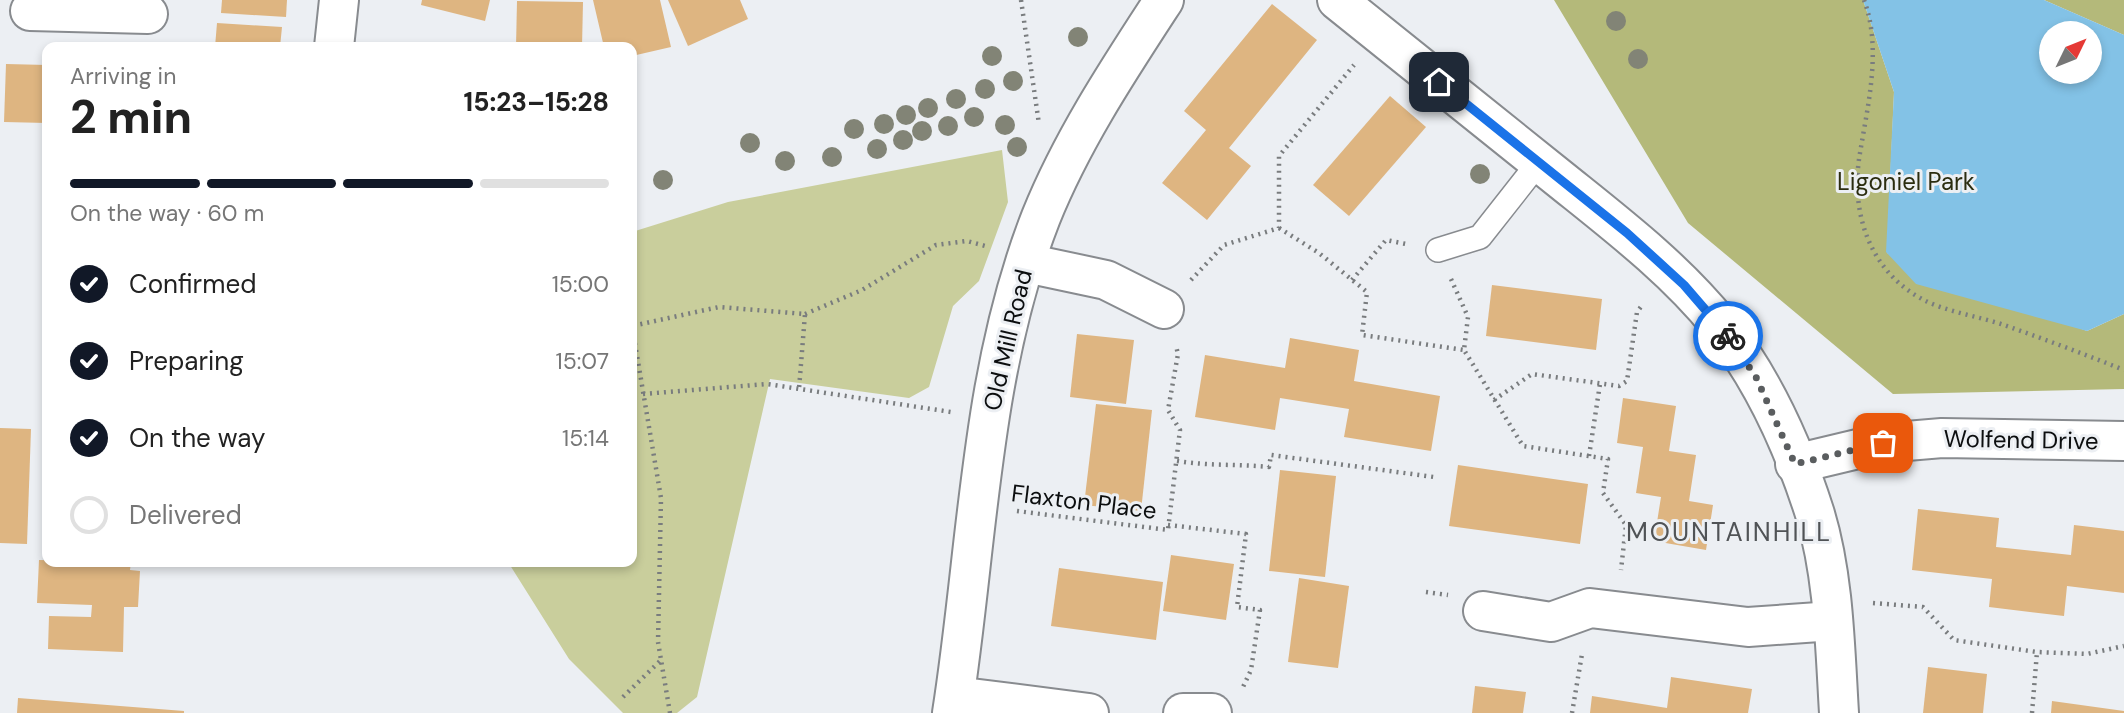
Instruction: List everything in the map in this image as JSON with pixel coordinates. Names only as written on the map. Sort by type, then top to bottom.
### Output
[{"type":"street","points":[[335,42],[339,0]]},
{"type":"street","name":"Old Mill Road","points":[[953,704],[989,418],[1003,344],[1031,250],[1082,132],[1164,0]]},
{"type":"street","points":[[30,11],[97,6],[148,14]]},
{"type":"street","points":[[1360,13],[1667,269],[1720,326],[1756,377],[1815,514],[1832,610],[1839,713]]},
{"type":"street","points":[[1031,250],[1106,280],[1164,309]]},
{"type":"street","name":"Wolfend Drive","points":[[1795,464],[1883,443],[1942,438],[2124,441]]},
{"type":"street","points":[[1483,611],[1550,622],[1603,610],[1748,627],[1832,610]]},
{"type":"street","points":[[1183,713],[1226,702]]},
{"type":"street","points":[[953,704],[1089,713]]},
{"type":"lane","points":[[1438,250],[1480,237],[1539,162]]},
{"type":"path","points":[[1021,0],[1040,127]]},
{"type":"path","points":[[1864,0],[1871,17],[1873,68],[1855,197],[1865,235],[1885,269],[1922,299],[2124,369]]},
{"type":"path","points":[[1279,228],[1279,156],[1360,13]]},
{"type":"path","points":[[1164,309],[1224,244],[1279,228],[1319,253],[1367,292],[1362,335],[1464,350]]},
{"type":"path","points":[[1352,280],[1386,240],[1438,250],[1468,317],[1464,350],[1523,446],[1608,459],[1602,493],[1626,525],[1572,713]]},
{"type":"path","points":[[637,325],[719,307],[806,314],[862,290],[936,245],[967,241],[1016,256],[1031,250]]},
{"type":"path","points":[[1494,400],[1532,374],[1619,386],[1627,381],[1637,312],[1667,269]]},
{"type":"path","name":"Flaxton Place","points":[[977,506],[1168,530],[1181,430],[1168,410],[1178,354],[1164,309]]},
{"type":"path","points":[[799,389],[806,314]]},
{"type":"path","points":[[637,357],[661,498],[661,660],[670,713]]},
{"type":"path","points":[[643,394],[767,384],[989,418]]},
{"type":"path","points":[[1589,456],[1600,384]]},
{"type":"path","points":[[1177,461],[1219,466],[1233,463],[1269,467],[1271,455],[1434,477]]},
{"type":"path","points":[[1168,525],[1246,534],[1237,607],[1260,610],[1251,670],[1226,702]]},
{"type":"path","points":[[1426,592],[1446,594]]},
{"type":"path","points":[[1832,610],[1923,607],[1954,640],[2037,652],[2087,654],[2124,646]]},
{"type":"path","points":[[2032,713],[2037,652]]},
{"type":"path","points":[[623,697],[661,660]]},
{"type":"green space","points":[[1554,0],[1863,0],[1894,92],[1887,253],[2087,331],[2124,314],[2124,389],[1893,394],[1688,223]]},
{"type":"green space","points":[[2044,0],[2124,0],[2124,35],[2102,25],[2102,21],[2092,21]]},
{"type":"green space","points":[[1002,150],[1008,202],[979,281],[953,306],[929,387],[909,398],[770,379],[697,697],[677,713],[623,713],[569,659],[511,567],[637,567],[637,230],[728,202]]},
{"type":"water","points":[[1863,0],[2044,0],[2092,21],[2039,21],[2039,84],[2102,84],[2102,25],[2124,35],[2124,314],[2087,331],[1916,284],[1886,252],[1894,92]]},
{"type":"building","points":[[222,0],[287,0],[286,17],[221,13]]},
{"type":"building","points":[[422,0],[490,0],[485,21],[421,5]]},
{"type":"building","points":[[593,0],[660,0],[671,47],[637,55],[637,42],[603,42]]},
{"type":"building","points":[[668,0],[740,0],[748,19],[688,46]]},
{"type":"building","points":[[517,1],[583,2],[582,42],[516,42]]},
{"type":"building","points":[[1272,4],[1317,40],[1229,148],[1251,166],[1207,220],[1162,183],[1206,130],[1184,111]]},
{"type":"building","points":[[217,23],[282,27],[280,42],[215,42]]},
{"type":"building","points":[[6,64],[42,65],[42,123],[4,122]]},
{"type":"building","points":[[1390,96],[1426,127],[1349,216],[1313,185]]},
{"type":"building","points":[[1492,285],[1602,299],[1596,350],[1486,336]]},
{"type":"building","points":[[1077,334],[1134,340],[1126,404],[1070,397]]},
{"type":"building","points":[[1290,338],[1359,350],[1354,381],[1440,396],[1431,451],[1344,437],[1349,409],[1280,398],[1275,430],[1195,417],[1205,355],[1285,368]]},
{"type":"building","points":[[1623,398],[1676,406],[1669,451],[1696,455],[1689,501],[1713,505],[1706,550],[1654,541],[1661,497],[1636,493],[1643,447],[1617,443]]},
{"type":"building","points":[[1096,404],[1152,410],[1141,511],[1084,505]]},
{"type":"building","points":[[0,428],[31,429],[27,544],[0,543]]},
{"type":"building","points":[[1458,465],[1588,484],[1580,544],[1449,526]]},
{"type":"building","points":[[1280,470],[1336,476],[1325,577],[1269,571]]},
{"type":"building","points":[[1918,509],[1999,518],[1996,547],[2071,555],[2074,525],[2124,531],[2124,593],[2067,586],[2064,616],[1989,607],[1992,579],[1912,570]]},
{"type":"building","points":[[1171,555],[1234,564],[1226,620],[1163,611]]},
{"type":"building","points":[[39,560],[42,560],[42,567],[130,567],[130,570],[140,571],[138,607],[124,607],[123,652],[48,649],[49,616],[91,617],[92,605],[37,603]]},
{"type":"building","points":[[1059,568],[1163,582],[1156,640],[1051,626]]},
{"type":"building","points":[[1299,578],[1349,586],[1338,668],[1288,662]]},
{"type":"building","points":[[1928,667],[1987,674],[1983,713],[1923,713]]},
{"type":"building","points":[[1671,677],[1752,689],[1748,713],[1590,713],[1592,696],[1667,708]]},
{"type":"building","points":[[1475,686],[1526,692],[1523,713],[1472,713]]},
{"type":"building","points":[[18,698],[184,711],[184,713],[17,713]]},
{"type":"building","points":[[2052,701],[2124,711],[2124,713],[2051,713]]},
{"type":"way so far","points":[[1728,336],[1756,377],[1795,464],[1883,443]]},
{"type":"district","name":"MOUNTAINHILL","points":[[1729,532]]},
{"type":"route","points":[[1439,82],[1627,233],[1684,285],[1728,336]]},
{"type":"park label","name":"Ligoniel Park","points":[[1906,182]]}]
